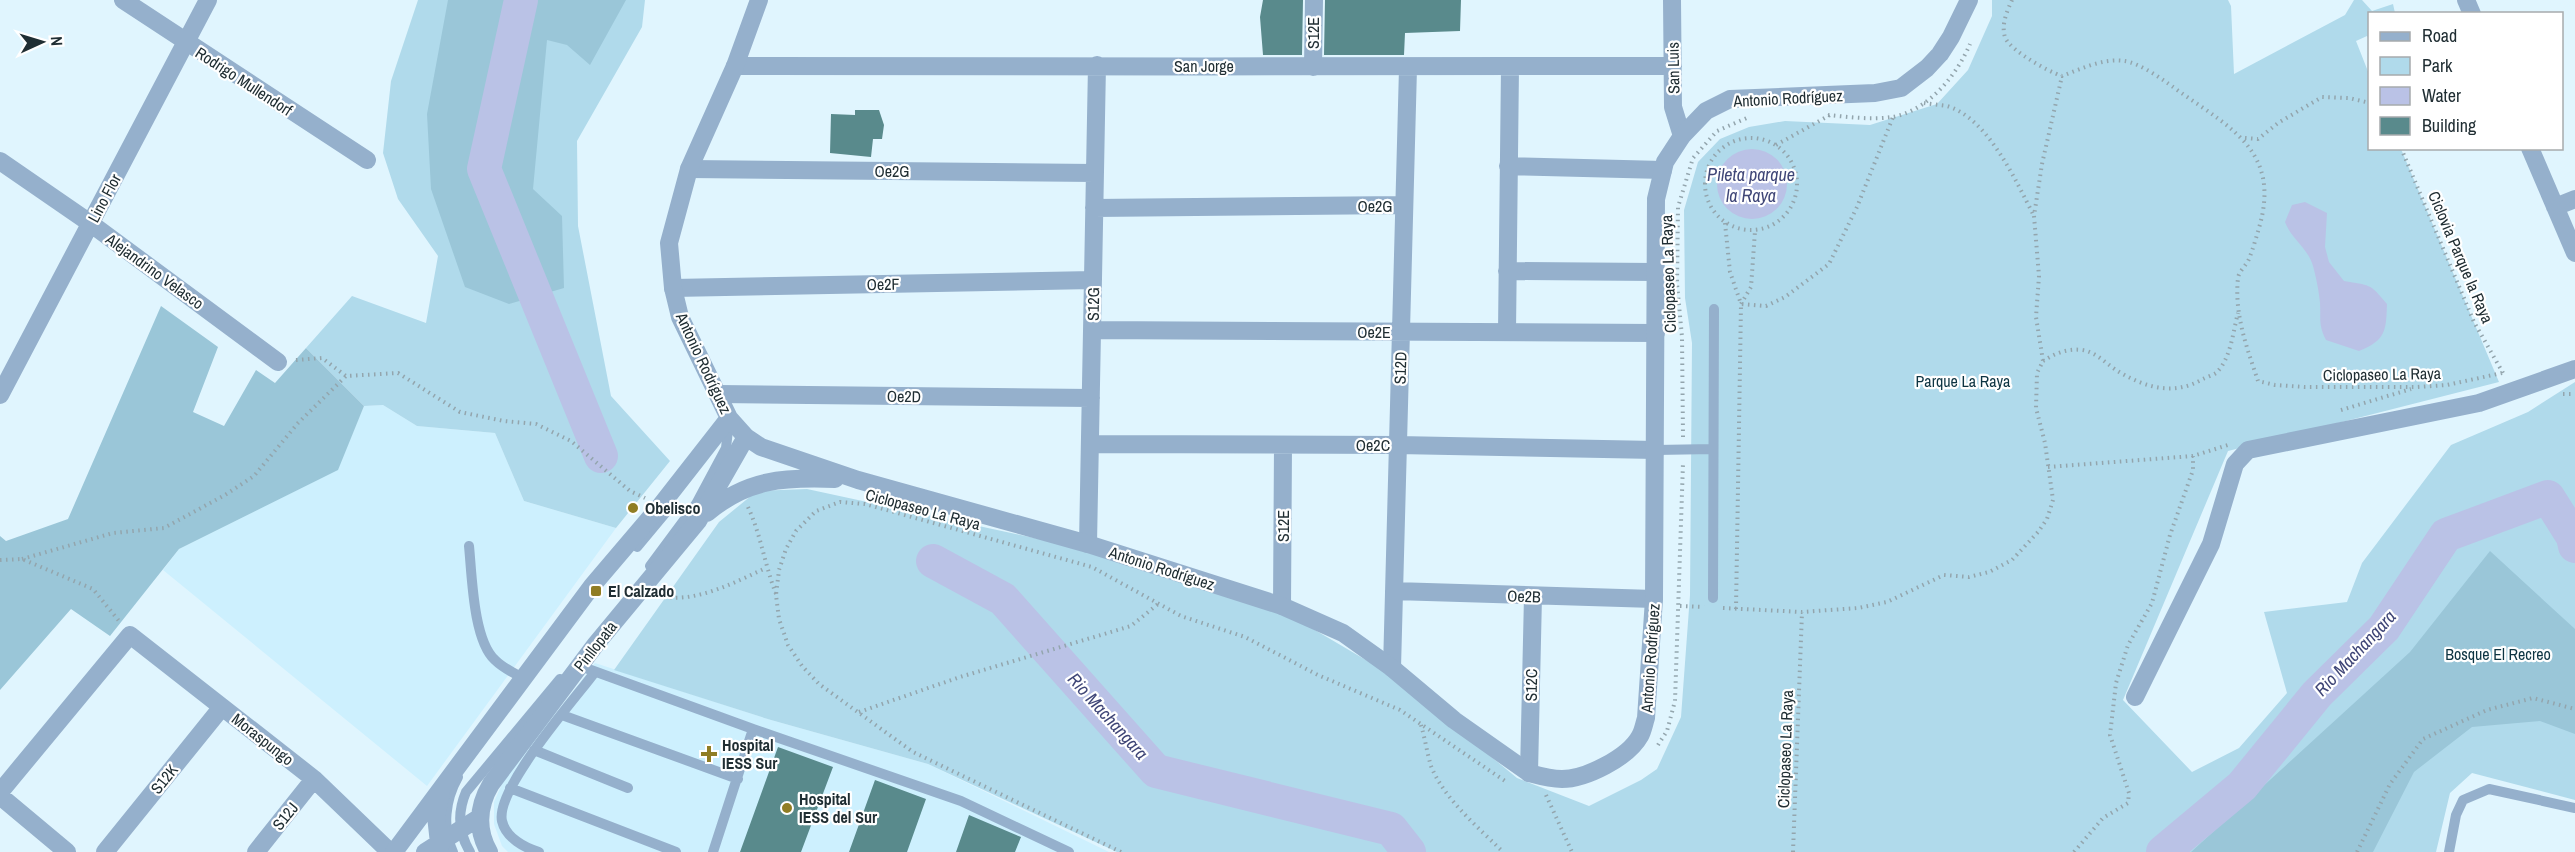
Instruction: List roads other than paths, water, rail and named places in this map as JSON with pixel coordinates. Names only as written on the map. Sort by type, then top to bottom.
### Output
[{"type":"street","name":"Rodrigo Mullendorf","points":[[123,0],[186,44],[367,160]]},
{"type":"street","name":"Lino Flor","points":[[0,396],[208,0]]},
{"type":"street","name":"Antonio Rodríguez","points":[[759,0],[735,66],[689,170],[669,243],[673,288],[680,317],[729,418],[746,437],[761,447],[858,480],[1088,544],[1282,606],[1344,633],[1392,668],[1454,720],[1529,773],[1542,777],[1565,779],[1599,769],[1630,748],[1640,737],[1648,706],[1654,599],[1656,199],[1665,162],[1682,136],[1706,111],[1730,99],[1875,93],[1901,88],[1927,68],[1940,54],[1952,37],[1969,0]]},
{"type":"street","name":"S12E","points":[[1313,67],[1314,0]]},
{"type":"street","name":"San Luis","points":[[1672,0],[1673,107],[1682,136]]},
{"type":"street","name":"San Jorge","points":[[735,66],[1097,65],[1408,68],[1673,66]]},
{"type":"street","name":"S12G","points":[[1088,544],[1097,65]]},
{"type":"street","points":[[1507,332],[1510,67]]},
{"type":"street","name":"S12D","points":[[1392,668],[1408,68]]},
{"type":"street","points":[[2531,150],[2575,253]]},
{"type":"street","name":"Alejandrino Velasco","points":[[0,161],[90,223],[278,362]]},
{"type":"street","points":[[1508,166],[1663,170]]},
{"type":"street","name":"Oe2G","points":[[689,170],[1095,172]]},
{"type":"street","points":[[2555,207],[2575,199]]},
{"type":"street","name":"Oe2G","points":[[1095,208],[1403,206]]},
{"type":"street","points":[[1506,271],[1656,272]]},
{"type":"street","name":"Oe2F","points":[[673,288],[1093,280]]},
{"type":"street","name":"Oe2E","points":[[1092,330],[1656,333]]},
{"type":"street","points":[[2135,697],[2207,554],[2235,464],[2248,450],[2479,403],[2527,388],[2575,369]]},
{"type":"street","name":"Oe2D","points":[[718,394],[1091,398]]},
{"type":"street","points":[[392,852],[592,586],[661,505],[729,418]]},
{"type":"street","name":"Pinllopata","points":[[480,817],[485,794],[491,784],[587,669],[645,585],[698,521],[746,437]]},
{"type":"street","name":"Oe2C","points":[[1090,444],[1398,445],[1656,450]]},
{"type":"street","name":"S12E","points":[[1282,606],[1283,445]]},
{"type":"street","name":"Antonio Rodríguez","points":[[698,521],[718,504],[741,490],[768,481],[791,478],[858,480]]},
{"type":"street","name":"Oe2B","points":[[1394,591],[1654,599]]},
{"type":"street","name":"S12C","points":[[1529,773],[1533,596]]},
{"type":"street","name":"Moraspungo","points":[[0,794],[130,635],[314,779],[392,852]]},
{"type":"street","name":"S12K","points":[[105,852],[222,707]]},
{"type":"street","points":[[450,775],[436,816],[443,845],[480,817]]},
{"type":"street","name":"S12J","points":[[256,852],[314,779]]},
{"type":"street","points":[[0,794],[67,852]]},
{"type":"street","points":[[480,817],[482,835],[489,852]]},
{"type":"lane","points":[[1713,598],[1714,309]]},
{"type":"lane","points":[[443,845],[466,792],[590,642],[696,504],[726,448],[729,418]]},
{"type":"lane","points":[[443,845],[447,806],[454,783],[470,756],[596,591],[653,529],[685,489],[729,418]]},
{"type":"lane","points":[[1656,450],[1713,449]]},
{"type":"lane","points":[[469,546],[476,608],[483,639],[493,659],[523,678]]},
{"type":"lane","points":[[539,852],[526,848],[507,833],[502,821],[503,805],[510,788],[534,750],[562,716],[587,669],[961,801],[1069,852]]},
{"type":"lane","points":[[562,716],[738,779]]},
{"type":"lane","points":[[713,852],[753,729]]},
{"type":"lane","points":[[534,750],[628,788]]},
{"type":"lane","points":[[510,788],[676,852]]},
{"type":"lane","points":[[2449,852],[2456,815],[2463,800],[2489,789],[2575,808]]},
{"type":"lane","points":[[443,845],[470,852]]},
{"type":"water","name":"Pileta parque la Raya","points":[[1759,149],[1772,155],[1781,164],[1785,170],[1787,184],[1785,198],[1777,209],[1766,217],[1745,219],[1727,209],[1719,198],[1717,177],[1727,159],[1738,151]]},
{"type":"water","points":[[2305,202],[2327,213],[2325,247],[2329,262],[2344,281],[2369,286],[2387,304],[2383,334],[2375,343],[2359,351],[2326,340],[2323,334],[2319,294],[2311,260],[2291,234],[2285,222],[2292,205]]},
{"type":"waterway","points":[[521,0],[484,169],[601,456]]},
{"type":"waterway","name":"Rio Machangara","points":[[2163,852],[2242,786],[2317,694],[2384,628],[2446,535],[2548,497],[2573,537],[2575,546]]},
{"type":"waterway","name":"Rio Machangara","points":[[933,561],[1003,599],[1156,771],[1391,829],[1409,852]]},
{"type":"place","name":"Obelisco","points":[[633,508]]},
{"type":"place","name":"El Calzado","points":[[596,591]]},
{"type":"place","name":"Hospital IESS Sur","points":[[709,754]]},
{"type":"place","name":"Hospital IESS del Sur","points":[[787,808]]},
{"type":"park label","name":"Parque La Raya","points":[[1963,381]]},
{"type":"park label","name":"Bosque El Recreo","points":[[2498,654]]}]
